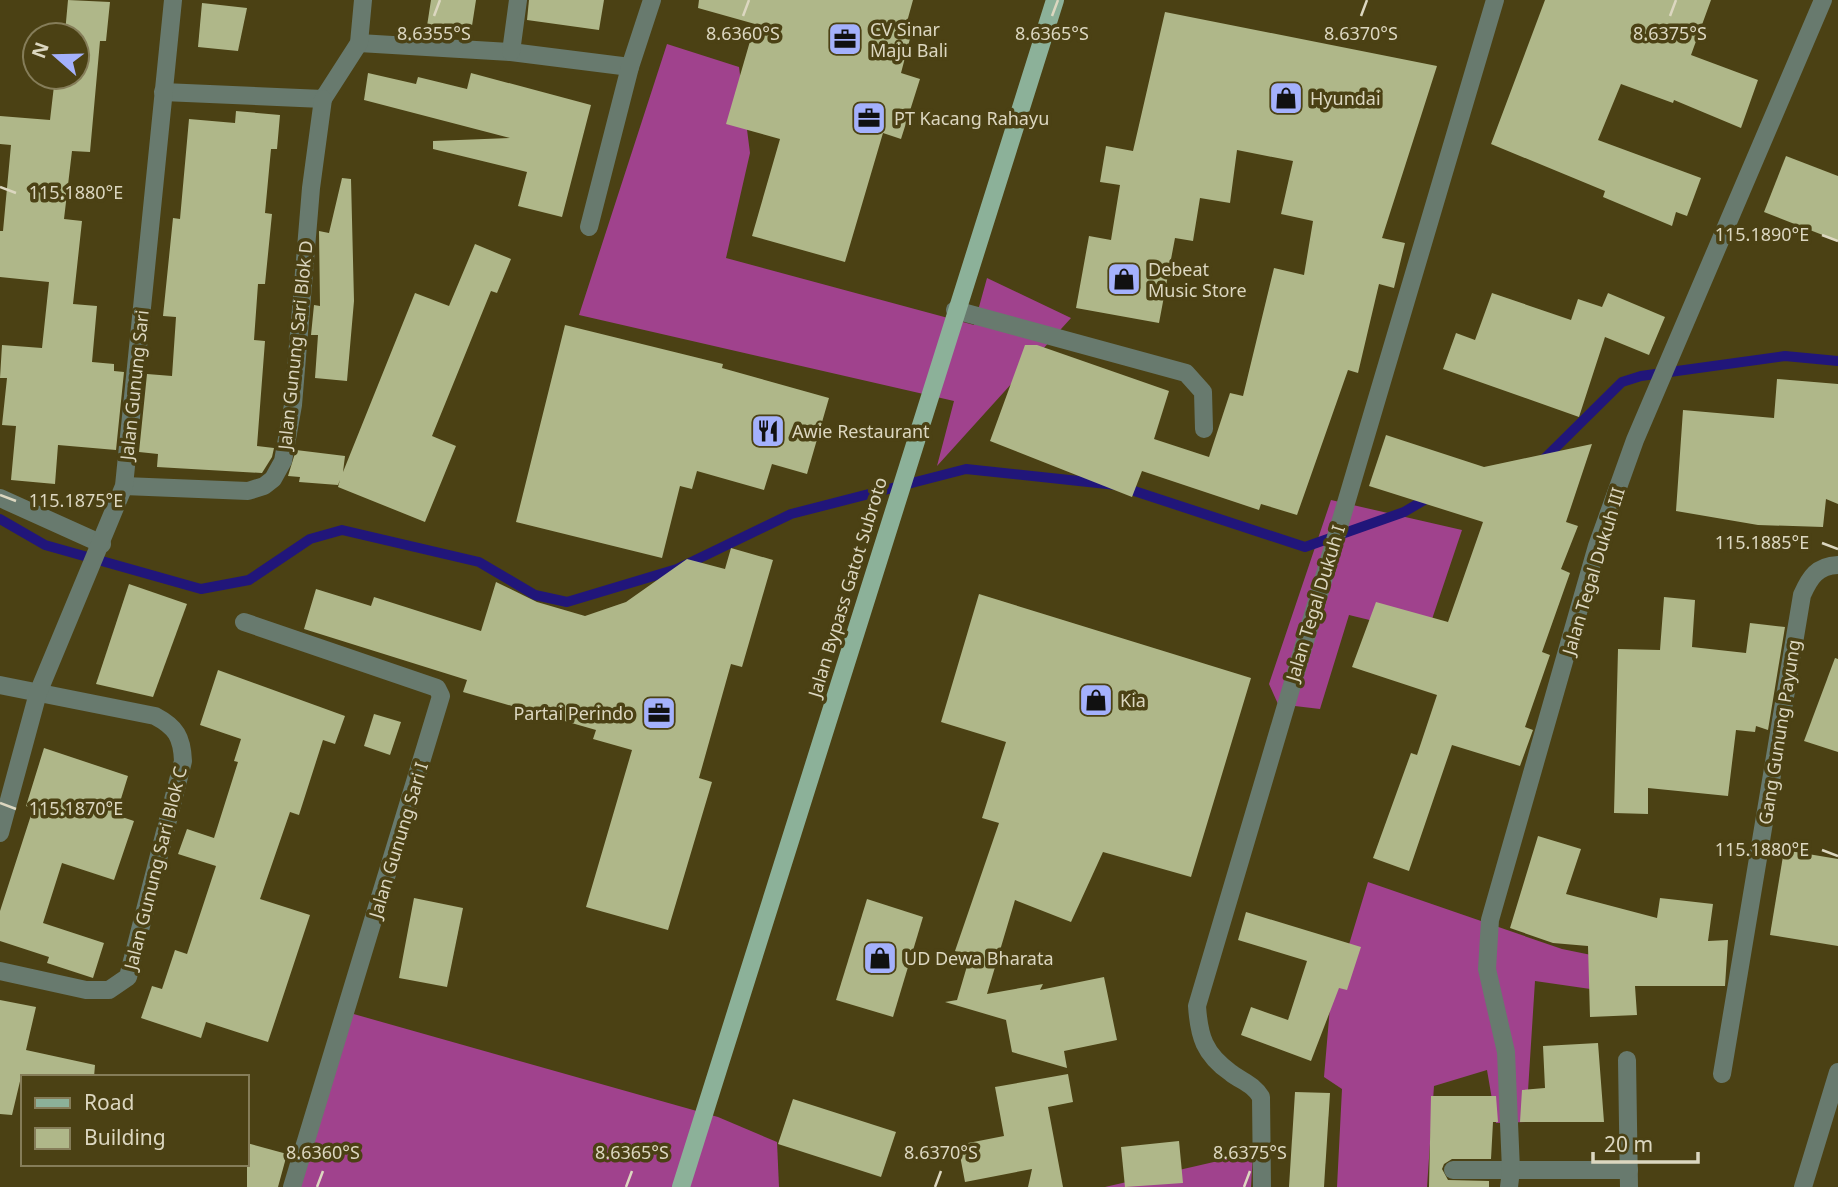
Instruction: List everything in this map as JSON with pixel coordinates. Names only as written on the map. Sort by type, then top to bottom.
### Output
[{"type":"main road","name":"Jalan Bypass Gatot Subroto","points":[[681,1187],[801,812],[955,310],[1055,0]]},
{"type":"street","name":"Jalan Gunung Sari","points":[[0,833],[38,693],[124,486],[173,0]]},
{"type":"street","points":[[363,0],[359,43],[511,52],[630,67]]},
{"type":"street","points":[[511,52],[518,0]]},
{"type":"street","points":[[589,227],[630,67],[652,0]]},
{"type":"street","name":"Jalan Tegal Dukuh I","points":[[1262,1187],[1261,1097],[1254,1086],[1231,1073],[1212,1055],[1199,1034],[1197,1006],[1495,0]]},
{"type":"street","name":"Jalan Tegal Dukuh III","points":[[1510,1179],[1506,1052],[1487,969],[1490,920],[1597,546],[1635,440],[1823,0]]},
{"type":"street","name":"Jalan Gunung Sari Blok D","points":[[124,486],[248,491],[264,486],[281,468],[293,405],[311,188],[324,99],[359,43]]},
{"type":"street","points":[[163,92],[324,99]]},
{"type":"street","points":[[955,310],[1186,373],[1203,392],[1204,429]]},
{"type":"street","points":[[0,498],[102,544]]},
{"type":"street","name":"Gang Gunung Payung","points":[[1722,1074],[1802,595],[1810,577],[1832,565]]},
{"type":"street","name":"Jalan Gunung Sari I","points":[[244,622],[437,688],[441,696],[292,1187]]},
{"type":"street","name":"Jalan Gunung Sari Blok C","points":[[0,685],[155,716],[172,725],[183,741],[183,761],[128,977],[109,990],[86,990],[0,971]]},
{"type":"street","points":[[1452,1170],[1510,1179],[1629,1179],[1627,1060]]},
{"type":"street","points":[[1803,1187],[1838,1072]]},
{"type":"shaded area","points":[[667,44],[739,67],[750,153],[726,258],[974,325],[987,278],[1071,318],[937,466],[954,401],[579,315]]},
{"type":"shaded area","points":[[1331,500],[1462,530],[1427,634],[1349,615],[1320,709],[1278,704],[1269,684]]},
{"type":"shaded area","points":[[1368,882],[1562,949],[1606,958],[1632,995],[1535,981],[1526,1122],[1496,1123],[1487,1070],[1434,1086],[1427,1187],[1337,1187],[1342,1089],[1324,1077],[1330,1007]]},
{"type":"shaded area","points":[[343,1011],[718,1117],[777,1142],[779,1187],[294,1187]]},
{"type":"shaded area","points":[[1253,1153],[1251,1187],[1105,1187]]},
{"type":"building","points":[[68,0],[110,2],[106,41],[100,41],[90,152],[72,151],[64,219],[82,221],[73,304],[97,306],[92,362],[114,364],[114,371],[124,372],[116,450],[58,445],[55,484],[11,480],[16,426],[2,425],[7,378],[0,378],[2,345],[42,348],[49,282],[0,277],[0,231],[3,231],[11,145],[0,144],[0,116],[50,120],[53,91],[91,91],[91,21],[66,21]]},
{"type":"building","points":[[431,0],[476,0],[471,32],[427,26]]},
{"type":"building","points":[[529,0],[604,0],[599,30],[527,20]]},
{"type":"building","points":[[699,0],[913,0],[905,29],[912,31],[901,73],[920,79],[901,139],[883,133],[845,262],[752,236],[780,139],[726,124],[755,24],[698,8]]},
{"type":"building","points":[[1545,0],[1711,0],[1691,55],[1758,80],[1741,128],[1674,100],[1673,103],[1621,84],[1598,140],[1701,178],[1687,216],[1676,212],[1672,226],[1603,197],[1605,191],[1491,144]]},
{"type":"building","points":[[202,3],[247,8],[238,51],[198,47]]},
{"type":"building","points":[[1165,12],[1437,66],[1382,238],[1405,243],[1394,288],[1379,284],[1358,373],[1348,370],[1297,515],[1261,504],[1259,510],[1142,471],[1132,497],[990,441],[1025,345],[1037,345],[1169,391],[1154,439],[1209,457],[1230,393],[1243,396],[1274,268],[1304,275],[1313,221],[1281,214],[1293,161],[1237,150],[1230,203],[1200,198],[1193,241],[1175,238],[1159,323],[1076,308],[1089,236],[1111,240],[1120,185],[1100,182],[1106,146],[1133,151]]},
{"type":"building","points":[[368,73],[416,84],[418,77],[467,89],[471,73],[591,105],[562,217],[518,206],[527,172],[433,149],[433,141],[510,138],[364,100]]},
{"type":"building","points":[[236,111],[280,115],[277,149],[271,149],[265,213],[272,214],[265,284],[258,284],[254,340],[265,341],[257,446],[274,448],[262,473],[157,467],[158,454],[139,452],[147,374],[172,376],[176,317],[163,316],[173,218],[180,219],[189,119],[235,123]]},
{"type":"building","points":[[1786,156],[1838,176],[1838,241],[1764,212]]},
{"type":"building","points":[[342,178],[351,179],[354,301],[347,381],[315,378],[318,335],[311,335],[314,305],[320,306],[319,231],[329,233]]},
{"type":"building","points":[[475,244],[511,259],[497,293],[491,291],[432,436],[456,446],[425,522],[338,487],[340,480],[338,485],[299,482],[300,477],[288,476],[296,450],[345,456],[343,472],[415,293],[449,306]]},
{"type":"building","points":[[1492,293],[1571,320],[1578,299],[1602,307],[1608,293],[1665,317],[1649,355],[1605,337],[1579,417],[1443,369],[1456,333],[1475,340]]},
{"type":"building","points":[[565,325],[723,364],[722,368],[829,398],[807,474],[772,464],[764,490],[697,471],[692,489],[680,486],[662,558],[516,522]]},
{"type":"building","points":[[1777,379],[1838,384],[1838,504],[1826,499],[1823,527],[1758,525],[1676,511],[1683,410],[1774,418]]},
{"type":"building","points":[[1386,435],[1484,467],[1592,444],[1566,522],[1578,526],[1561,569],[1570,573],[1542,652],[1550,655],[1525,727],[1533,730],[1520,766],[1452,745],[1409,871],[1373,858],[1411,753],[1417,755],[1437,695],[1352,667],[1376,602],[1448,622],[1483,522],[1369,486]]},
{"type":"building","points":[[731,548],[773,560],[742,667],[731,664],[699,778],[712,782],[668,930],[586,907],[632,750],[593,739],[596,730],[463,692],[467,680],[304,629],[316,589],[371,606],[374,597],[481,631],[496,582],[537,602],[585,616],[626,602],[687,559],[725,569]]},
{"type":"building","points":[[129,584],[187,604],[153,697],[96,684]]},
{"type":"building","points":[[979,594],[1251,678],[1191,877],[1103,852],[1071,922],[1015,900],[987,994],[1043,984],[1040,990],[1104,977],[1117,1040],[1064,1051],[1067,1068],[1012,1052],[1006,1020],[945,1002],[957,1000],[970,956],[955,951],[999,823],[982,818],[1006,742],[941,722]]},
{"type":"building","points":[[1664,597],[1695,600],[1692,647],[1746,653],[1750,623],[1785,627],[1768,730],[1756,726],[1755,732],[1736,730],[1728,796],[1648,788],[1648,814],[1614,813],[1618,649],[1660,650]]},
{"type":"building","points":[[1835,658],[1838,659],[1838,752],[1804,741]]},
{"type":"building","points":[[218,670],[345,716],[335,744],[323,740],[299,815],[290,812],[260,899],[310,915],[268,1042],[206,1022],[201,1038],[141,1018],[152,986],[162,989],[175,950],[187,954],[216,866],[178,854],[187,829],[214,838],[238,762],[234,761],[241,739],[200,725]]},
{"type":"building","points":[[374,714],[401,722],[390,755],[364,746]]},
{"type":"building","points":[[44,748],[128,776],[116,815],[134,821],[114,880],[62,863],[43,923],[104,943],[93,978],[47,963],[49,957],[0,941],[0,911],[33,809],[26,806]]},
{"type":"building","points":[[1538,836],[1581,849],[1566,894],[1657,918],[1660,898],[1713,904],[1708,941],[1728,940],[1725,986],[1635,986],[1637,1015],[1590,1017],[1588,946],[1553,943],[1510,928]]},
{"type":"building","points":[[1784,850],[1838,859],[1838,946],[1770,935]]},
{"type":"building","points":[[414,898],[463,908],[447,987],[399,978]]},
{"type":"building","name":"UD Dewa Bharata","points":[[867,899],[923,917],[893,1017],[836,1000]]},
{"type":"building","points":[[1246,912],[1361,947],[1347,990],[1339,988],[1311,1061],[1241,1035],[1251,1007],[1288,1020],[1307,961],[1238,940]]},
{"type":"building","points":[[0,1000],[36,1007],[26,1050],[95,1065],[94,1075],[21,1075],[12,1115],[0,1114]]},
{"type":"building","points":[[1598,1043],[1604,1122],[1520,1122],[1522,1090],[1545,1088],[1543,1046]]},
{"type":"building","points":[[1068,1074],[1073,1102],[1048,1107],[1063,1187],[1028,1187],[1032,1169],[965,1182],[958,1145],[1004,1136],[995,1087]]},
{"type":"building","points":[[1295,1092],[1330,1093],[1324,1187],[1289,1187]]},
{"type":"building","points":[[1431,1096],[1496,1096],[1498,1122],[1493,1122],[1491,1159],[1452,1159],[1444,1164],[1442,1169],[1448,1180],[1489,1181],[1489,1187],[1429,1187]]},
{"type":"building","points":[[793,1099],[896,1132],[881,1177],[778,1144]]},
{"type":"building","points":[[1179,1141],[1183,1183],[1125,1187],[1121,1147]]},
{"type":"building","points":[[248,1143],[287,1154],[278,1187],[247,1187]]},
{"type":"waterway","points":[[1541,462],[1622,382],[1641,376],[1785,356],[1838,361]]},
{"type":"waterway","points":[[0,519],[45,545],[201,589],[249,580],[310,539],[342,530],[479,562],[535,595],[567,602],[677,569],[791,514],[966,469],[1116,485],[1305,547],[1404,512],[1431,496]]},
{"type":"place","name":"CV Sinar Maju Bali","points":[[845,39]]},
{"type":"place","name":"Hyundai","points":[[1286,98]]},
{"type":"place","name":"PT Kacang Rahayu","points":[[869,118]]},
{"type":"place","name":"Debeat Music Store","points":[[1124,279]]},
{"type":"place","name":"Awie Restaurant","points":[[768,431]]},
{"type":"place","name":"Kia","points":[[1096,700]]},
{"type":"place","name":"Partai Perindo","points":[[659,713]]},
{"type":"place","name":"UD Dewa Bharata","points":[[880,958]]}]
